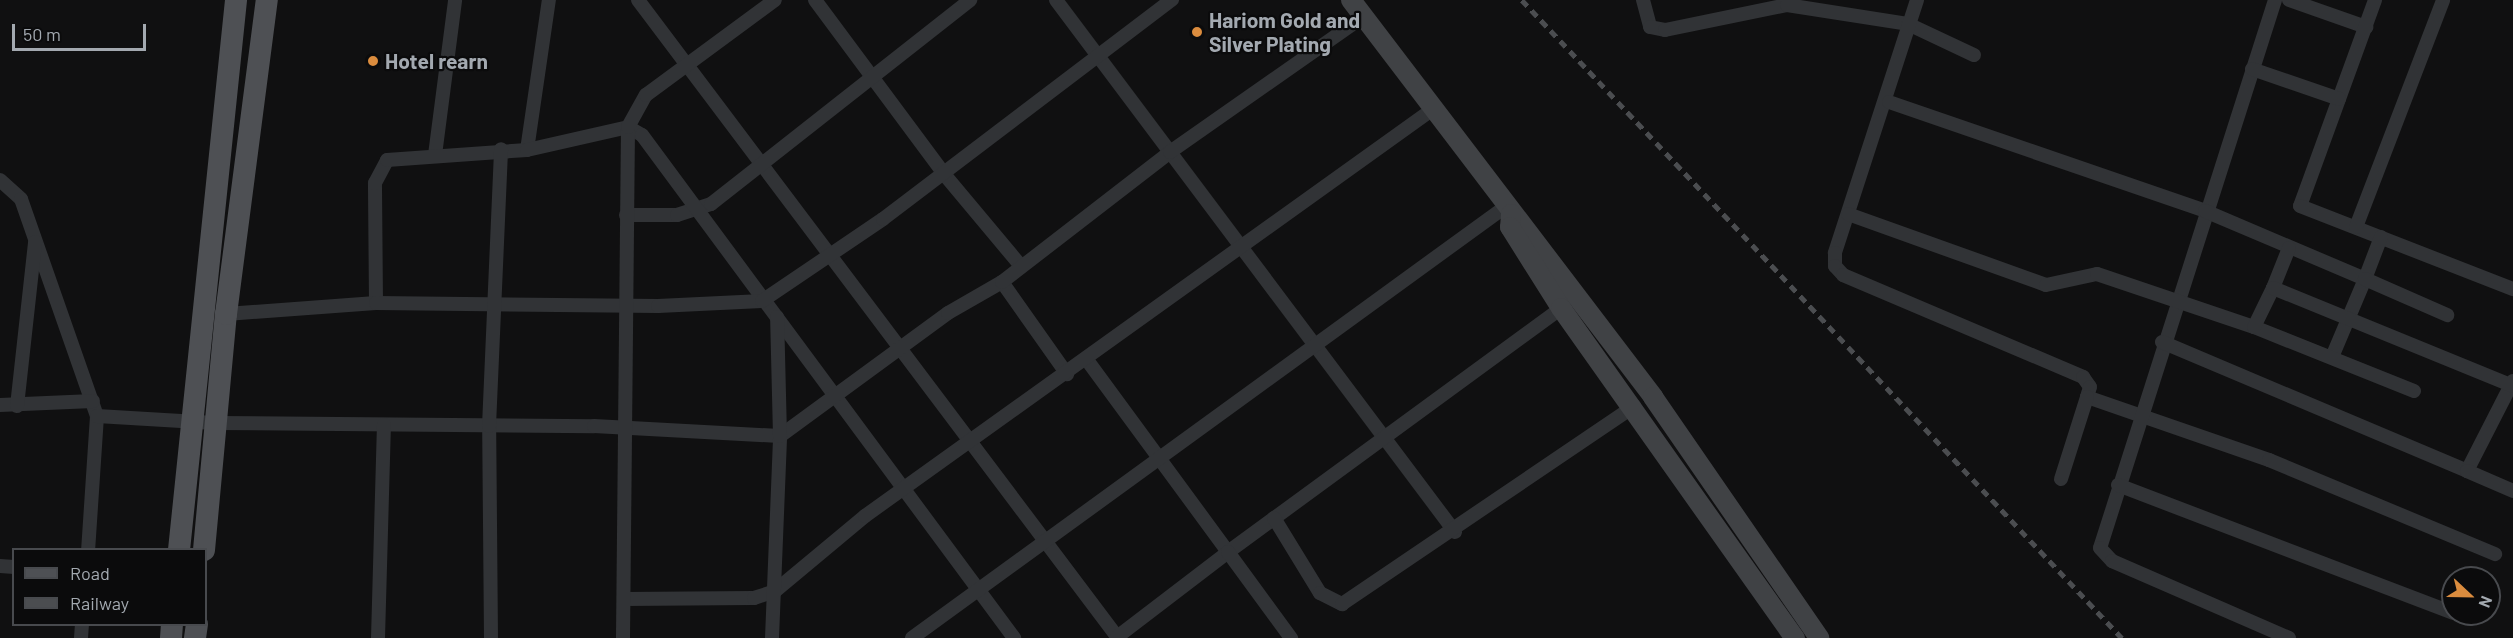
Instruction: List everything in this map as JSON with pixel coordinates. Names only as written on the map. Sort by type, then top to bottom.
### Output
[{"type":"main road","points":[[179,548],[236,0]]},
{"type":"main road","points":[[204,548],[226,314],[267,0]]},
{"type":"street","points":[[435,155],[455,0]]},
{"type":"street","points":[[526,150],[549,0]]},
{"type":"street","points":[[638,0],[762,165],[828,258],[898,351],[972,443],[1042,541],[1117,637],[1381,436],[1561,308]]},
{"type":"street","points":[[623,638],[627,428],[624,306],[628,127],[646,95],[775,0]]},
{"type":"street","points":[[815,0],[875,77],[944,174],[1021,266]]},
{"type":"street","points":[[626,215],[694,212],[762,165],[970,0]]},
{"type":"street","points":[[1056,0],[1170,152],[1239,250],[1455,532]]},
{"type":"street","points":[[226,314],[376,303],[624,306],[762,301],[828,258],[944,174],[1096,55],[1172,0]]},
{"type":"street","points":[[1352,0],[1508,210],[1521,218],[1653,397],[1819,638]]},
{"type":"street","points":[[1643,0],[1650,27],[1665,30],[1787,3],[1908,24],[1974,55]]},
{"type":"street","points":[[1917,0],[1908,24],[1888,102],[1835,253],[1835,266],[1843,275],[2083,377],[2090,387],[2061,479]]},
{"type":"street","points":[[2275,0],[2175,300],[2101,538],[2103,555],[2289,638]]},
{"type":"street","points":[[2289,0],[2366,27]]},
{"type":"street","points":[[2375,0],[2300,206],[2513,289]]},
{"type":"street","points":[[2356,227],[2443,0]]},
{"type":"street","points":[[97,416],[215,423],[627,428],[780,436],[837,399],[898,351],[1002,282],[1170,152],[1363,17]]},
{"type":"street","points":[[2252,69],[2339,99]]},
{"type":"street","points":[[1888,102],[2205,211],[2447,315]]},
{"type":"street","points":[[624,599],[754,598],[776,591],[904,490],[1433,108]]},
{"type":"street","points":[[376,303],[375,183],[381,168],[396,155],[435,155],[501,149],[526,150],[628,127],[642,135],[694,212],[762,301],[777,317],[904,490],[979,586],[1014,638]]},
{"type":"street","points":[[491,638],[489,426],[501,149]]},
{"type":"street","points":[[0,180],[21,199],[97,416],[88,548]]},
{"type":"street","points":[[1508,210],[1510,227],[1561,308],[1634,406],[1795,638]]},
{"type":"street","points":[[912,638],[1154,458],[1312,345],[1508,210]]},
{"type":"street","points":[[1848,214],[2046,285],[2097,274],[2254,327],[2414,392]]},
{"type":"street","points":[[17,406],[36,237]]},
{"type":"street","points":[[2332,357],[2381,237]]},
{"type":"street","points":[[2254,327],[2289,248]]},
{"type":"street","points":[[1002,282],[1067,374]]},
{"type":"street","points":[[2273,288],[2512,384],[2467,471]]},
{"type":"street","points":[[772,638],[776,591],[780,436],[777,317]]},
{"type":"street","points":[[2162,342],[2513,491]]},
{"type":"street","points":[[1087,360],[1154,458],[1228,552],[1291,638]]},
{"type":"street","points":[[2087,397],[2140,414],[2442,528],[2495,554]]},
{"type":"street","points":[[0,405],[93,401]]},
{"type":"street","points":[[1274,518],[1320,593],[1334,604],[1354,597],[1455,532],[1634,406]]},
{"type":"street","points":[[378,638],[384,425]]},
{"type":"street","points":[[2118,485],[2441,608]]},
{"type":"railway","points":[[1522,0],[2122,638]]},
{"type":"place","name":"Hariom Gold and Silver Plating","points":[[1197,32]]},
{"type":"place","name":"Hotel rearn","points":[[373,61]]}]
